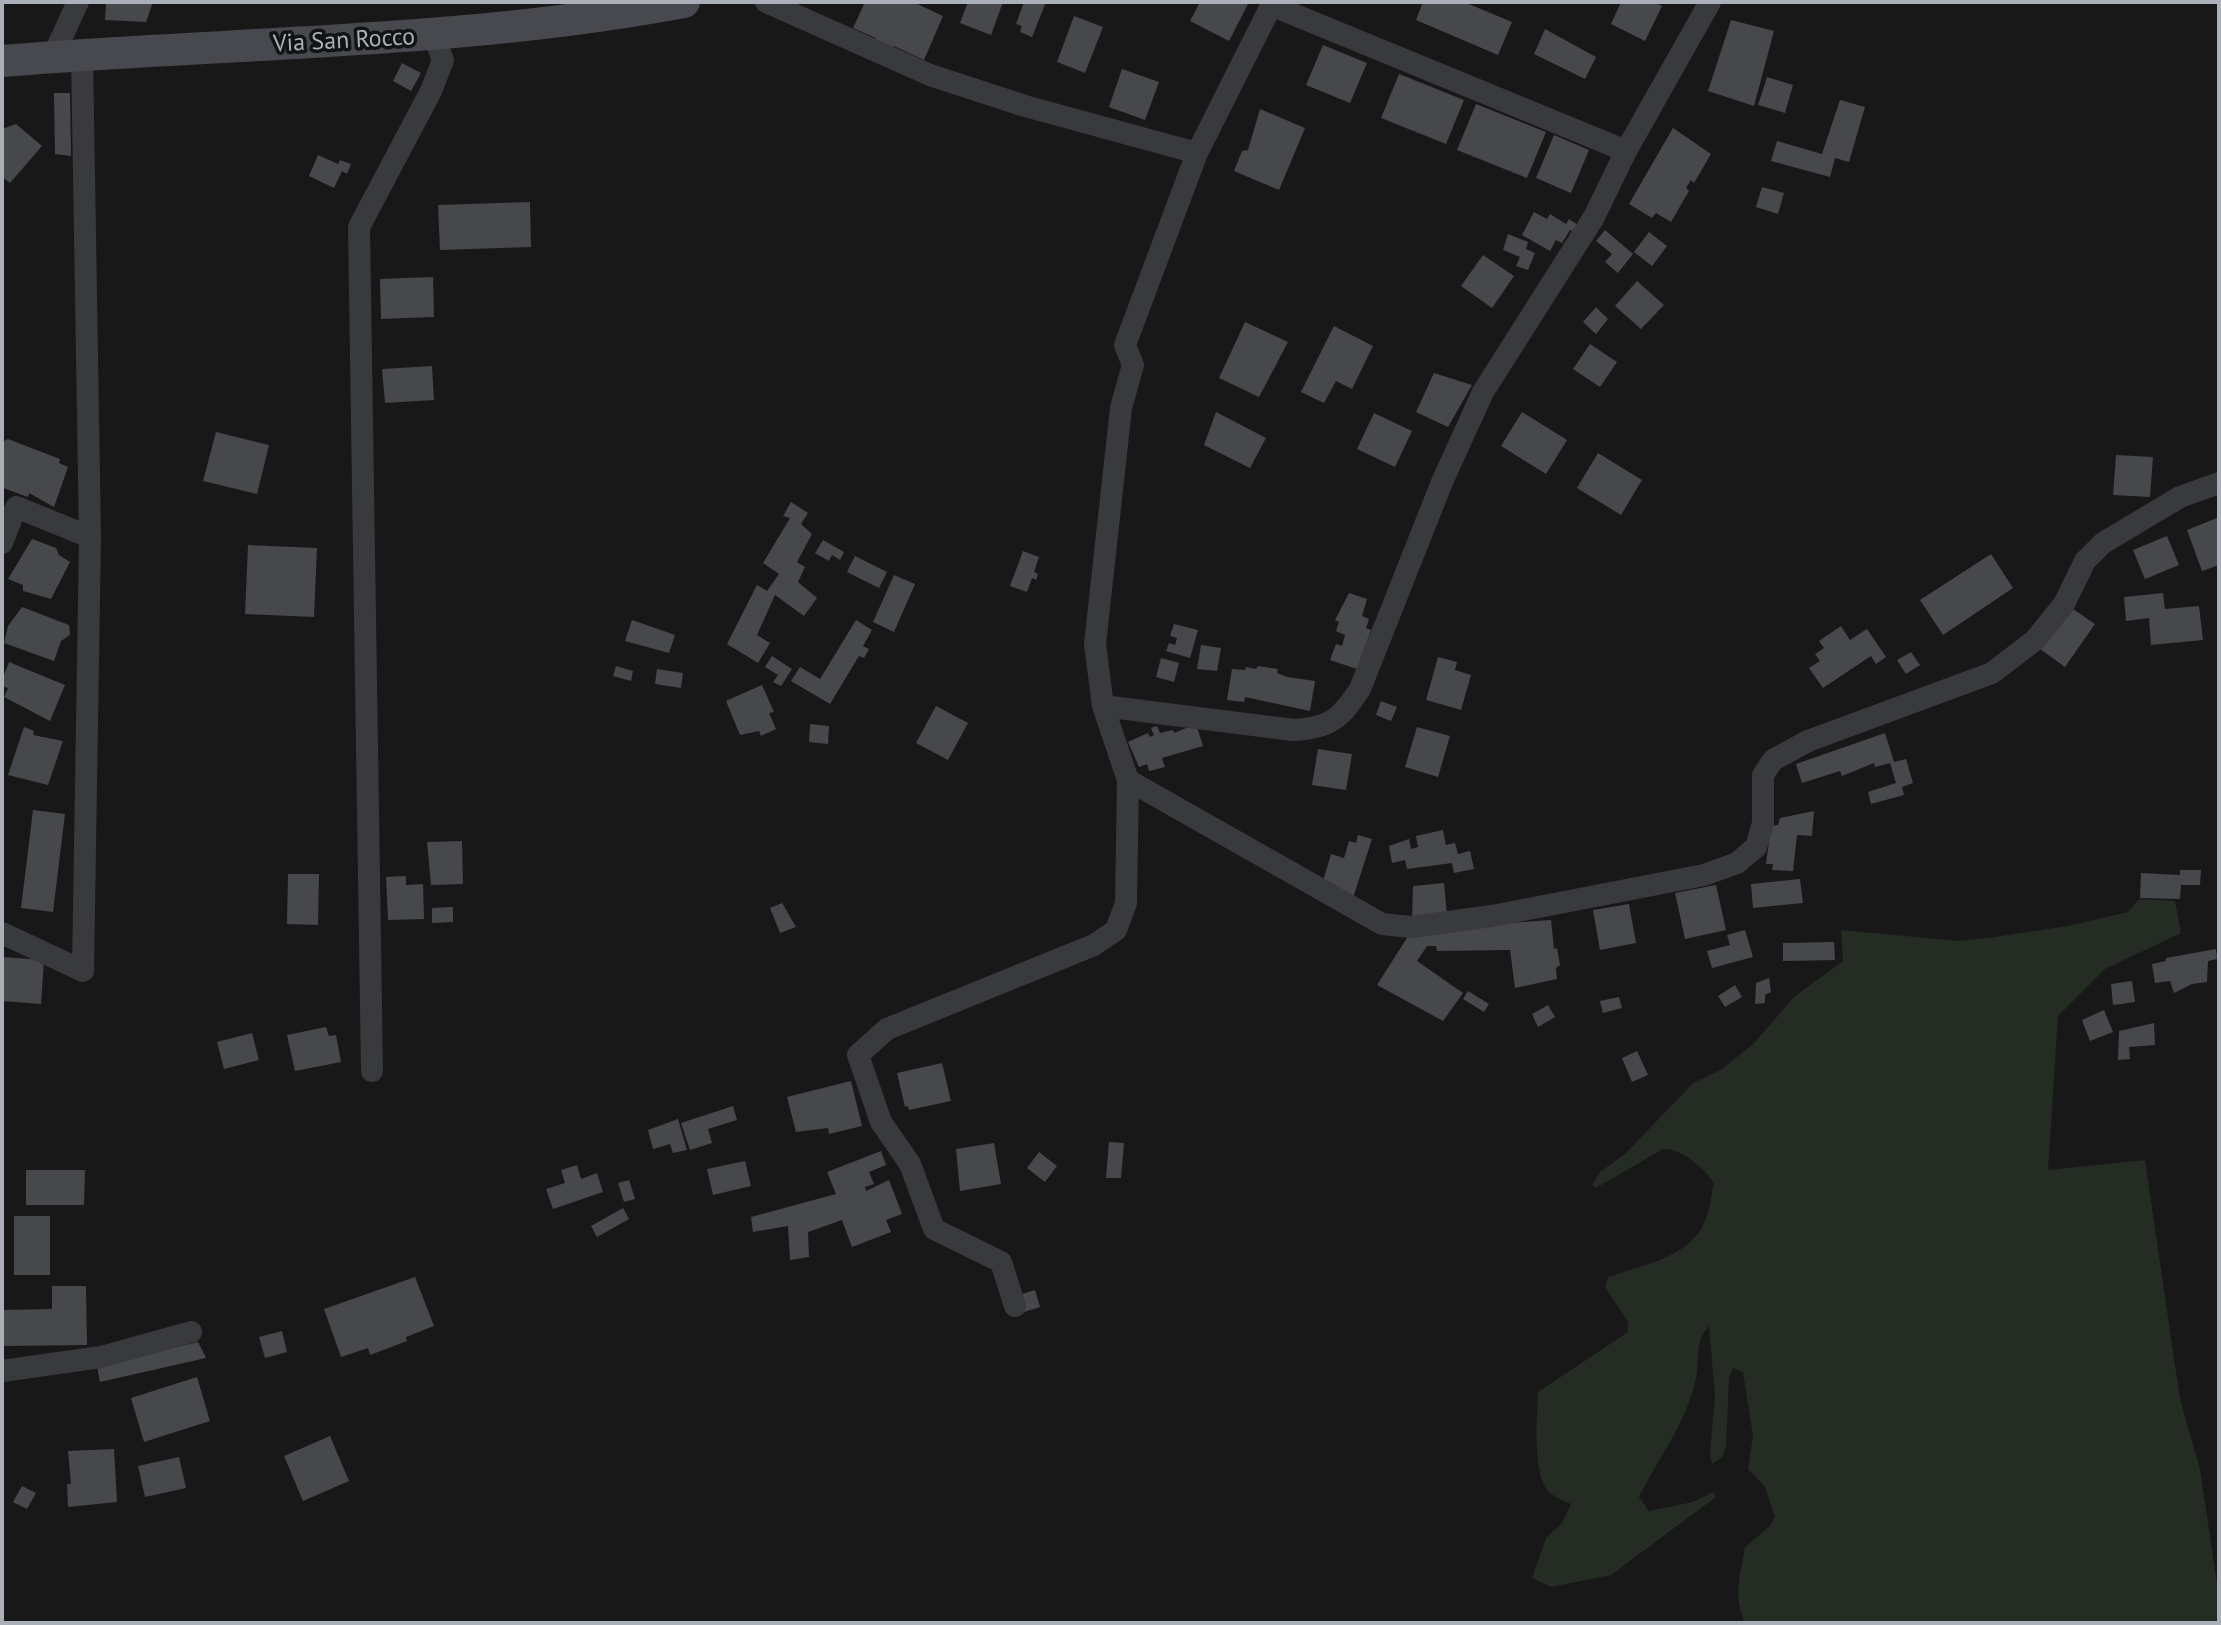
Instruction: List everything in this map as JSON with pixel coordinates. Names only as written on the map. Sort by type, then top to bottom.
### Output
[{"type":"street","points":[[2,933],[83,971],[90,537],[67,55],[78,2]]},
{"type":"street","name":"Via San Rocco","points":[[2,61],[434,36],[592,19],[684,2]]},
{"type":"street","points":[[766,2],[930,75],[1025,106],[1197,153]]},
{"type":"street","points":[[1103,706],[1293,730],[1318,729],[1343,715],[1360,689],[1442,482],[1483,392],[1594,217],[1626,151],[1710,2]]},
{"type":"street","points":[[1015,1306],[1001,1262],[934,1229],[910,1164],[881,1122],[858,1055],[887,1029],[1107,939],[1116,930],[1126,903],[1128,780],[1103,706],[1095,644],[1121,408],[1133,365],[1125,345],[1197,153],[1272,4],[1626,151]]},
{"type":"street","points":[[372,1071],[359,227],[431,91],[443,60],[434,36]]},
{"type":"street","points":[[1128,780],[1382,924],[1411,927],[1492,916],[1704,875],[1737,863],[1756,847],[1763,823],[1763,775],[1773,760],[1808,741],[1992,673],[2035,640],[2064,604],[2085,561],[2103,543],[2180,497],[2219,483]]},
{"type":"street","points":[[2,543],[16,507],[90,537]]},
{"type":"street","points":[[2,1371],[101,1357],[191,1332]]},
{"type":"shaded area","points":[[2139,899],[2175,901],[2181,933],[2105,969],[2058,1016],[2048,1170],[2145,1160],[2180,1399],[2200,1469],[2219,1597],[2219,1623],[1745,1623],[1738,1594],[1745,1547],[1770,1526],[1775,1517],[1765,1487],[1748,1469],[1753,1436],[1743,1372],[1733,1368],[1729,1378],[1726,1447],[1722,1457],[1712,1464],[1710,1453],[1715,1396],[1709,1326],[1699,1344],[1696,1378],[1686,1409],[1639,1497],[1649,1511],[1693,1502],[1713,1492],[1716,1497],[1611,1575],[1551,1587],[1532,1578],[1546,1538],[1562,1523],[1571,1504],[1550,1493],[1541,1478],[1537,1440],[1538,1392],[1628,1332],[1628,1322],[1605,1287],[1608,1277],[1650,1264],[1688,1244],[1705,1221],[1714,1183],[1692,1160],[1663,1149],[1596,1188],[1592,1185],[1600,1172],[1625,1154],[1693,1083],[1722,1069],[1753,1044],[1795,996],[1843,961],[1841,930],[1959,941],[2068,926],[2128,912]]},
{"type":"building","points":[[106,2],[153,2],[146,22],[105,20]]},
{"type":"building","points":[[865,2],[913,2],[943,16],[924,60],[894,46],[891,54],[872,45],[876,38],[853,28]]},
{"type":"building","points":[[968,2],[1003,2],[991,35],[960,23]]},
{"type":"building","points":[[1024,2],[1046,2],[1032,37],[1020,32],[1022,26],[1016,24]]},
{"type":"building","points":[[1200,2],[1249,2],[1229,41],[1190,21]]},
{"type":"building","points":[[1423,2],[1464,2],[1512,22],[1498,55],[1416,20]]},
{"type":"building","points":[[1621,2],[1654,2],[1662,6],[1645,41],[1611,24]]},
{"type":"building","points":[[1074,16],[1103,27],[1085,73],[1057,62]]},
{"type":"building","points":[[1731,20],[1774,31],[1754,106],[1708,91]]},
{"type":"building","points":[[1545,29],[1596,57],[1585,79],[1534,54]]},
{"type":"building","points":[[1323,45],[1367,63],[1350,103],[1306,85]]},
{"type":"building","points":[[402,63],[421,73],[411,91],[393,81]]},
{"type":"building","points":[[1122,69],[1159,82],[1145,120],[1109,107]]},
{"type":"building","points":[[1399,74],[1464,100],[1446,144],[1381,118]]},
{"type":"building","points":[[1767,77],[1793,85],[1785,113],[1758,105]]},
{"type":"building","points":[[54,93],[70,93],[71,156],[55,154]]},
{"type":"building","points":[[1840,100],[1865,107],[1849,162],[1835,158],[1830,177],[1771,161],[1777,141],[1822,154]]},
{"type":"building","points":[[1476,104],[1546,132],[1527,178],[1457,150]]},
{"type":"building","points":[[1260,109],[1305,128],[1279,190],[1234,171],[1242,151],[1248,150]]},
{"type":"building","points":[[16,124],[42,146],[10,183],[2,177],[2,129]]},
{"type":"building","points":[[1673,128],[1711,154],[1694,183],[1691,180],[1686,188],[1689,191],[1671,222],[1656,213],[1652,218],[1629,204]]},
{"type":"building","points":[[1554,135],[1589,150],[1571,193],[1536,178]]},
{"type":"building","points":[[318,155],[338,164],[340,160],[351,164],[347,174],[342,171],[334,188],[309,176]]},
{"type":"building","points":[[1762,187],[1784,193],[1778,214],[1756,207]]},
{"type":"building","points":[[530,202],[531,247],[440,250],[438,205]]},
{"type":"building","points":[[1534,212],[1547,219],[1550,214],[1566,224],[1569,219],[1578,225],[1574,232],[1570,230],[1562,243],[1556,240],[1550,251],[1522,235]]},
{"type":"building","points":[[1605,230],[1633,254],[1618,273],[1605,262],[1612,254],[1596,241]]},
{"type":"building","points":[[1649,232],[1667,246],[1652,266],[1634,252]]},
{"type":"building","points":[[1508,234],[1528,242],[1526,249],[1535,253],[1528,270],[1516,266],[1520,257],[1503,250]]},
{"type":"building","points":[[1483,255],[1514,276],[1492,308],[1461,286]]},
{"type":"building","points":[[433,277],[434,317],[381,319],[380,279]]},
{"type":"building","points":[[1637,281],[1664,305],[1641,329],[1615,306]]},
{"type":"building","points":[[1596,307],[1608,319],[1596,334],[1583,322]]},
{"type":"building","points":[[1245,322],[1288,342],[1259,397],[1219,378]]},
{"type":"building","points":[[1334,326],[1373,346],[1352,389],[1336,381],[1324,403],[1301,392]]},
{"type":"building","points":[[1590,344],[1617,362],[1600,387],[1573,369]]},
{"type":"building","points":[[432,366],[434,400],[385,403],[382,369]]},
{"type":"building","points":[[1434,373],[1472,385],[1448,427],[1416,412]]},
{"type":"building","points":[[1216,412],[1266,438],[1250,468],[1204,445]]},
{"type":"building","points":[[1522,412],[1567,440],[1546,474],[1501,446]]},
{"type":"building","points":[[1374,413],[1412,431],[1395,467],[1357,449]]},
{"type":"building","points":[[216,432],[269,445],[257,494],[203,481]]},
{"type":"building","points":[[8,439],[60,459],[59,463],[68,467],[54,507],[29,493],[28,497],[3,488],[2,442]]},
{"type":"building","points":[[1598,453],[1642,480],[1621,515],[1577,488]]},
{"type":"building","points":[[2116,455],[2153,457],[2150,497],[2113,495]]},
{"type":"building","points":[[791,502],[808,513],[801,524],[812,534],[797,562],[805,567],[798,582],[817,598],[804,616],[775,595],[757,635],[770,643],[758,663],[727,644],[757,585],[767,591],[779,574],[763,563],[790,518],[783,516]]},
{"type":"building","points":[[2217,518],[2219,565],[2202,571],[2187,530]]},
{"type":"building","points":[[2167,536],[2179,565],[2145,579],[2133,550]]},
{"type":"building","points":[[32,539],[56,548],[59,555],[70,562],[51,599],[23,591],[23,585],[8,579]]},
{"type":"building","points":[[823,540],[844,552],[840,560],[832,555],[829,561],[815,553]]},
{"type":"building","points":[[248,545],[317,548],[314,617],[245,614]]},
{"type":"building","points":[[1023,551],[1039,557],[1034,572],[1038,574],[1036,580],[1032,578],[1027,592],[1010,586]]},
{"type":"building","points":[[1991,554],[2013,588],[1943,635],[1920,600]]},
{"type":"building","points":[[855,556],[887,572],[879,588],[847,572]]},
{"type":"building","points":[[894,575],[915,584],[894,632],[873,622]]},
{"type":"building","points":[[1349,593],[1367,599],[1362,616],[1369,619],[1366,628],[1371,630],[1357,669],[1330,660],[1336,644],[1342,646],[1345,635],[1336,631],[1339,622],[1335,620]]},
{"type":"building","points":[[2163,593],[2165,609],[2199,606],[2203,640],[2151,645],[2149,618],[2126,621],[2124,597]]},
{"type":"building","points":[[22,607],[69,625],[70,635],[61,641],[54,661],[4,643],[8,626]]},
{"type":"building","points":[[2070,607],[2095,624],[2065,667],[2040,649]]},
{"type":"building","points":[[632,620],[675,635],[669,653],[625,641]]},
{"type":"building","points":[[856,620],[872,630],[863,646],[869,649],[864,658],[859,656],[830,704],[791,681],[800,667],[820,679]]},
{"type":"building","points":[[1174,624],[1198,630],[1190,658],[1166,651],[1169,643],[1175,645],[1177,638],[1170,636]]},
{"type":"building","points":[[1841,626],[1850,640],[1867,629],[1886,657],[1876,664],[1871,656],[1823,688],[1809,668],[1820,661],[1815,654],[1824,648],[1819,641]]},
{"type":"building","points":[[1201,645],[1221,648],[1217,671],[1197,669]]},
{"type":"building","points":[[1911,652],[1920,665],[1906,674],[1897,660]]},
{"type":"building","points":[[772,656],[792,669],[781,686],[773,682],[778,675],[765,667]]},
{"type":"building","points":[[1438,657],[1457,662],[1455,670],[1471,675],[1461,710],[1426,700]]},
{"type":"building","points":[[1161,658],[1179,663],[1174,682],[1156,677]]},
{"type":"building","points":[[9,662],[65,685],[50,721],[4,697],[8,688],[2,686],[2,680]]},
{"type":"building","points":[[616,666],[633,671],[631,681],[613,676]]},
{"type":"building","points":[[1258,666],[1278,669],[1277,673],[1287,677],[1315,681],[1310,711],[1245,697],[1244,702],[1227,700],[1232,669],[1256,669]]},
{"type":"building","points":[[657,669],[683,673],[681,688],[655,684]]},
{"type":"building","points":[[762,685],[774,712],[769,713],[776,729],[761,736],[759,731],[740,735],[726,701]]},
{"type":"building","points":[[1381,701],[1397,707],[1391,721],[1376,715]]},
{"type":"building","points":[[936,706],[968,723],[948,760],[916,743]]},
{"type":"building","points":[[810,724],[829,726],[828,744],[809,742]]},
{"type":"building","points":[[1196,724],[1203,746],[1162,758],[1165,767],[1149,771],[1147,764],[1139,767],[1128,742],[1148,733],[1150,737],[1154,735],[1151,728],[1157,726],[1160,733],[1173,730],[1174,733]]},
{"type":"building","points":[[24,727],[34,731],[33,735],[63,741],[48,785],[8,775]]},
{"type":"building","points":[[1417,727],[1450,736],[1438,777],[1405,767]]},
{"type":"building","points":[[1885,733],[1894,762],[1906,759],[1913,783],[1902,787],[1904,795],[1871,804],[1868,792],[1896,783],[1890,763],[1875,767],[1874,763],[1842,776],[1840,771],[1802,783],[1796,764]]},
{"type":"building","points":[[1318,749],[1352,754],[1346,790],[1312,785]]},
{"type":"building","points":[[33,810],[65,814],[53,912],[21,908]]},
{"type":"building","points":[[1814,811],[1812,836],[1797,835],[1793,871],[1772,870],[1773,864],[1766,864],[1771,826],[1778,825],[1780,818]]},
{"type":"building","points":[[1443,830],[1446,845],[1455,843],[1458,854],[1470,851],[1474,869],[1454,873],[1452,863],[1407,869],[1405,860],[1392,863],[1389,846],[1409,839],[1411,849],[1418,847],[1416,836]]},
{"type":"building","points":[[1358,835],[1372,839],[1353,898],[1321,888],[1331,854],[1344,858],[1349,841],[1356,843]]},
{"type":"building","points":[[462,841],[463,884],[431,885],[427,842]]},
{"type":"building","points":[[2180,870],[2201,870],[2200,885],[2181,885],[2180,899],[2140,898],[2141,873],[2180,875]]},
{"type":"building","points":[[288,874],[319,874],[318,925],[287,924]]},
{"type":"building","points":[[406,876],[406,885],[423,884],[424,919],[388,920],[386,877]]},
{"type":"building","points":[[1800,879],[1803,903],[1753,908],[1751,884]]},
{"type":"building","points":[[1444,883],[1447,915],[1412,920],[1413,886]]},
{"type":"building","points":[[1716,885],[1726,930],[1685,939],[1675,893]]},
{"type":"building","points":[[782,903],[796,927],[780,933],[770,908]]},
{"type":"building","points":[[1629,904],[1636,943],[1600,950],[1593,910]]},
{"type":"building","points":[[453,907],[453,922],[432,923],[432,908]]},
{"type":"building","points":[[1551,920],[1554,949],[1557,948],[1560,965],[1556,968],[1557,979],[1515,988],[1510,950],[1437,951],[1436,946],[1427,946],[1417,961],[1463,993],[1443,1021],[1377,985],[1412,930]]},
{"type":"building","points":[[1745,930],[1753,957],[1712,968],[1707,951],[1730,945],[1727,935]]},
{"type":"building","points":[[1834,942],[1835,960],[1783,961],[1783,943]]},
{"type":"building","points":[[2216,949],[2217,959],[2208,961],[2207,982],[2192,984],[2174,993],[2170,981],[2155,983],[2152,964],[2166,961],[2166,958]]},
{"type":"building","points":[[2,957],[44,960],[41,1004],[2,1001]]},
{"type":"building","points":[[1769,978],[1771,992],[1765,995],[1765,1003],[1755,1004],[1756,983]]},
{"type":"building","points":[[2132,981],[2135,1002],[2113,1005],[2111,984]]},
{"type":"building","points":[[1735,985],[1742,997],[1725,1007],[1718,996]]},
{"type":"building","points":[[1468,991],[1489,1004],[1484,1012],[1463,999]]},
{"type":"building","points":[[1619,997],[1622,1008],[1603,1013],[1600,1001]]},
{"type":"building","points":[[1548,1005],[1555,1017],[1538,1027],[1532,1014]]},
{"type":"building","points":[[2104,1010],[2113,1032],[2090,1041],[2082,1020]]},
{"type":"building","points":[[2154,1023],[2155,1045],[2129,1047],[2130,1059],[2118,1060],[2119,1031]]},
{"type":"building","points":[[326,1027],[329,1036],[336,1035],[341,1062],[295,1071],[287,1035]]},
{"type":"building","points":[[252,1033],[259,1060],[224,1069],[217,1042]]},
{"type":"building","points":[[1637,1051],[1648,1075],[1632,1082],[1622,1058]]},
{"type":"building","points":[[942,1063],[951,1101],[909,1110],[908,1106],[905,1107],[897,1073]]},
{"type":"building","points":[[851,1081],[862,1126],[829,1134],[828,1128],[796,1132],[787,1097]]},
{"type":"building","points":[[733,1106],[737,1120],[708,1129],[712,1143],[690,1150],[681,1123]]},
{"type":"building","points":[[678,1119],[687,1150],[673,1153],[670,1144],[653,1149],[648,1130]]},
{"type":"building","points":[[1109,1142],[1124,1143],[1121,1178],[1106,1178]]},
{"type":"building","points":[[994,1143],[1001,1184],[960,1191],[956,1149]]},
{"type":"building","points":[[881,1151],[886,1165],[869,1172],[874,1184],[865,1187],[866,1191],[889,1180],[902,1214],[886,1220],[891,1232],[852,1247],[842,1220],[808,1232],[809,1257],[790,1260],[788,1226],[753,1232],[751,1217],[836,1194],[827,1172]]},
{"type":"building","points":[[1039,1152],[1057,1166],[1045,1182],[1027,1168]]},
{"type":"building","points":[[745,1161],[751,1186],[713,1195],[707,1169]]},
{"type":"building","points":[[577,1165],[581,1179],[597,1173],[603,1192],[553,1209],[546,1189],[565,1183],[561,1170]]},
{"type":"building","points":[[26,1170],[85,1170],[84,1205],[26,1205]]},
{"type":"building","points":[[629,1180],[635,1199],[624,1202],[618,1183]]},
{"type":"building","points":[[623,1208],[629,1219],[597,1237],[591,1226]]},
{"type":"building","points":[[14,1216],[50,1216],[50,1275],[14,1275]]},
{"type":"building","points":[[415,1277],[434,1326],[406,1337],[407,1341],[370,1355],[368,1348],[341,1357],[324,1309]]},
{"type":"building","points":[[52,1286],[86,1286],[87,1345],[2,1346],[2,1310],[52,1309]]},
{"type":"building","points":[[1035,1290],[1040,1307],[1024,1312],[1019,1295]]},
{"type":"building","points":[[282,1331],[287,1352],[265,1358],[259,1337]]},
{"type":"building","points":[[198,1342],[206,1358],[100,1382],[97,1366]]},
{"type":"building","points":[[197,1377],[210,1421],[144,1442],[131,1398]]},
{"type":"building","points":[[330,1436],[349,1481],[303,1501],[284,1456]]},
{"type":"building","points":[[114,1449],[117,1502],[68,1507],[67,1484],[71,1484],[68,1451]]},
{"type":"building","points":[[179,1457],[186,1488],[145,1497],[138,1466]]},
{"type":"building","points":[[22,1486],[36,1493],[27,1509],[13,1502]]}]
